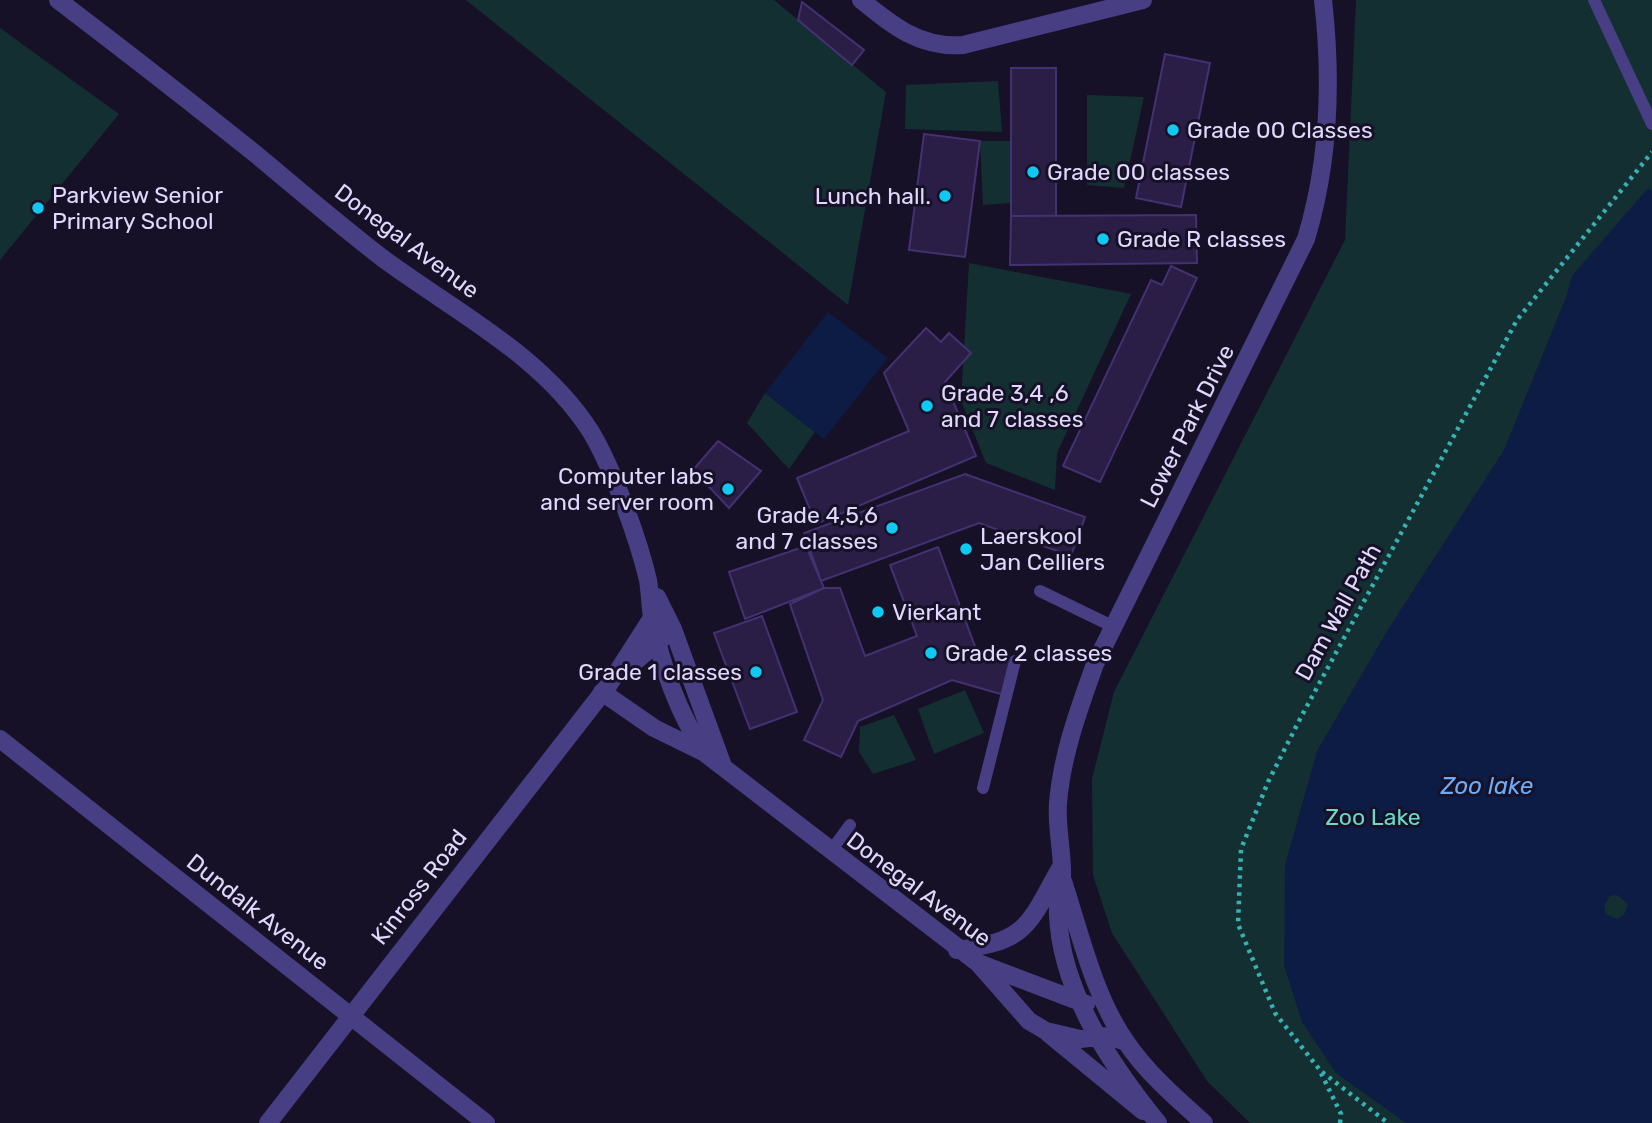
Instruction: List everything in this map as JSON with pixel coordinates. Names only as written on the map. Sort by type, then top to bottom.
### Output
[{"type":"street","name":"Donegal Avenue","points":[[58,0],[162,78],[384,259],[485,330],[546,378],[577,412],[598,445],[648,582],[657,611],[658,643],[687,723],[716,759],[831,852],[957,950],[978,963],[1029,1021],[1046,1031],[1080,1039],[1115,1037],[1126,1042]]},
{"type":"street","points":[[861,0],[912,38],[946,46],[963,45],[1143,0]]},
{"type":"street","name":"Lower Park Drive","points":[[1157,1123],[1098,1037],[1079,1001],[1060,933],[1058,805],[1062,772],[1073,724],[1095,664],[1306,239],[1316,204],[1325,147],[1327,91],[1323,0]]},
{"type":"street","name":"Donegal Avenue","points":[[657,611],[673,629],[716,759]]},
{"type":"street","name":"Kinross Road","points":[[268,1123],[349,1015],[606,688],[657,611]]},
{"type":"street","name":"Kinross Road","points":[[606,688],[673,629]]},
{"type":"street","name":"Donegal Avenue","points":[[606,688],[654,728],[716,759]]},
{"type":"street","name":"Dundalk Avenue","points":[[0,739],[486,1123]]},
{"type":"street","points":[[957,950],[995,945],[1014,937],[1026,926],[1061,872]]},
{"type":"street","name":"Lower Park Drive","points":[[1061,872],[1111,1013],[1126,1042],[1155,1077],[1204,1123]]},
{"type":"street","points":[[978,963],[1111,1013]]},
{"type":"street","points":[[1046,1031],[1157,1123]]},
{"type":"lane","points":[[1594,0],[1652,124]]},
{"type":"lane","points":[[1040,591],[1114,626]]},
{"type":"lane","points":[[983,788],[1015,661]]},
{"type":"lane","points":[[831,852],[850,825]]},
{"type":"path","name":"Dam Wall Path","points":[[1340,1123],[1341,1114],[1319,1069],[1275,1013],[1238,924],[1241,849],[1268,782],[1301,717],[1517,320],[1652,152]]},
{"type":"path","points":[[1319,1069],[1388,1123]]},
{"type":"green space","points":[[466,0],[774,0],[886,92],[848,305]]},
{"type":"green space","name":"Zoo Lake","points":[[1356,0],[1652,0],[1652,1123],[1250,1123],[1207,1081],[1112,933],[1093,875],[1092,779],[1114,692],[1345,240]]},
{"type":"green space","points":[[0,28],[119,114],[0,260]]},
{"type":"green space","points":[[998,81],[1002,132],[905,129],[906,85]]},
{"type":"green space","points":[[1087,95],[1144,97],[1124,188],[1087,185]]},
{"type":"green space","points":[[980,141],[1011,141],[1011,203],[983,205]]},
{"type":"green space","points":[[969,263],[1131,294],[1057,453],[1055,490],[986,463],[961,401]]},
{"type":"green space","points":[[765,393],[815,432],[789,469],[747,423]]},
{"type":"green space","points":[[965,690],[984,733],[934,754],[918,709]]},
{"type":"green space","points":[[894,715],[916,760],[873,774],[859,752],[860,727]]},
{"type":"water","name":"Zoo lake","points":[[1648,188],[1652,191],[1652,1123],[1406,1123],[1336,1073],[1302,1022],[1284,965],[1285,865],[1317,751],[1389,628],[1504,450],[1572,276]],"holes":[[[1617,895],[1628,904],[1624,915],[1617,919],[1606,914],[1604,906],[1610,896]]]},
{"type":"water","points":[[828,312],[888,358],[824,439],[765,393]]},
{"type":"building","points":[[802,2],[864,50],[852,65],[798,20]]},
{"type":"building","name":"Grade 00 Classes","points":[[1165,54],[1210,63],[1181,207],[1136,198]]},
{"type":"building","name":"Grade 00 classes","points":[[1011,68],[1056,68],[1056,216],[1011,216]]},
{"type":"building","name":"Lunch hall.","points":[[924,134],[980,141],[965,257],[909,250]]},
{"type":"building","name":"Grade R classes","points":[[1196,215],[1197,263],[1010,265],[1011,216]]},
{"type":"building","points":[[1171,266],[1197,278],[1100,482],[1063,466],[1151,280],[1162,285]]},
{"type":"building","name":"Grade 3,4 ,6 and 7 classes","points":[[926,328],[941,342],[949,333],[971,353],[945,382],[976,456],[816,524],[797,478],[909,431],[884,373]]},
{"type":"building","name":"Computer labs and server room","points":[[718,441],[761,471],[729,508],[693,470]]},
{"type":"building","name":"Grade 4,5,6 and 7 classes","points":[[965,474],[1085,517],[1071,556],[979,523],[821,581],[804,533]]},
{"type":"building","name":"Grade 1 classes","points":[[806,546],[824,588],[745,619],[729,572]]},
{"type":"building","name":"Grade 2 classes","points":[[938,547],[976,649],[1014,660],[1004,695],[952,680],[858,721],[841,757],[804,740],[823,700],[790,604],[824,588],[840,588],[865,656],[917,636],[890,565]]},
{"type":"building","name":"Grade 1 classes","points":[[762,616],[797,712],[750,729],[714,633]]},
{"type":"place","name":"Grade 00 Classes","points":[[1173,130]]},
{"type":"place","name":"Grade 00 classes","points":[[1033,172]]},
{"type":"place","name":"Lunch hall.","points":[[945,196]]},
{"type":"place","name":"Parkview Senior Primary School","points":[[38,208]]},
{"type":"place","name":"Grade R classes","points":[[1103,239]]},
{"type":"place","name":"Grade 3,4 ,6 and 7 classes","points":[[927,406]]},
{"type":"place","name":"Computer labs and server room","points":[[728,489]]},
{"type":"place","name":"Grade 4,5,6 and 7 classes","points":[[892,528]]},
{"type":"place","name":"Laerskool Jan Celliers","points":[[966,549]]},
{"type":"place","name":"Vierkant","points":[[878,612]]},
{"type":"place","name":"Grade 2 classes","points":[[931,653]]},
{"type":"place","name":"Grade 1 classes","points":[[756,672]]}]
